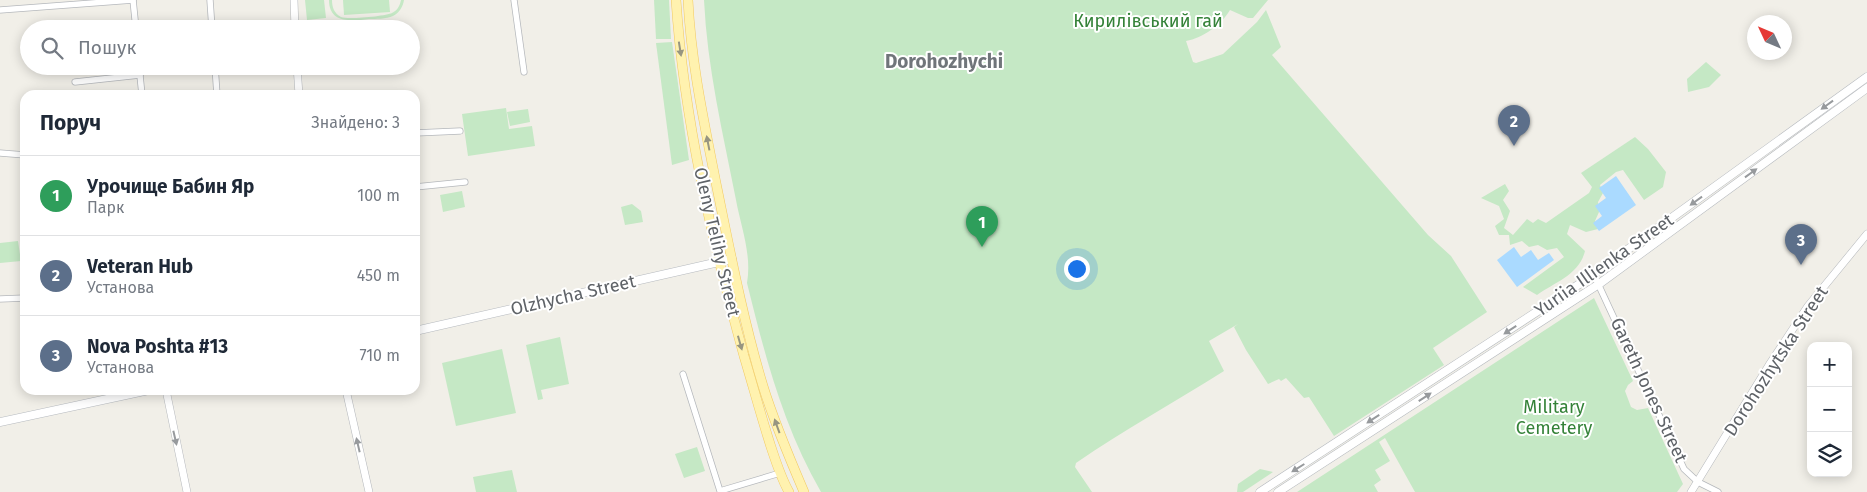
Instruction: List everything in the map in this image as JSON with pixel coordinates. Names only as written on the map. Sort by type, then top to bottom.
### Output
[{"type":"main road","name":"Oleny Telihy Street","points":[[676,0],[678,39],[694,139],[718,262],[755,399],[788,492]]},
{"type":"main road","name":"Oleny Telihy Street","points":[[688,0],[696,74],[732,259],[761,378],[779,433],[804,492]]},
{"type":"main road","name":"Yuriia Illienka Street","points":[[1260,492],[1594,274],[1867,77]]},
{"type":"main road","name":"Yuriia Illienka Street","points":[[1278,492],[1599,284],[1867,88]]},
{"type":"main road","name":"Olzhycha Street","points":[[420,330],[732,259]]},
{"type":"main road","points":[[0,422],[126,395]]},
{"type":"main road","points":[[1335,444],[1340,452]]},
{"type":"main road","name":"Oleny Telihy Street","points":[[795,472],[808,492]]},
{"type":"street","points":[[0,10],[133,0],[135,20]]},
{"type":"street","points":[[210,0],[211,20]]},
{"type":"street","points":[[294,0],[295,20]]},
{"type":"street","points":[[514,0],[524,72]]},
{"type":"street","points":[[215,75],[216,90]]},
{"type":"street","points":[[297,75],[298,90]]},
{"type":"street","points":[[75,82],[140,76],[141,90]]},
{"type":"street","points":[[420,133],[460,130]]},
{"type":"street","points":[[0,153],[20,155]]},
{"type":"street","points":[[420,186],[465,182]]},
{"type":"street","name":"Dorohozhytska Street","points":[[1691,492],[1769,365],[1808,306],[1867,234]]},
{"type":"street","name":"Gareth Jones Street","points":[[1594,274],[1684,469],[1698,482],[1718,492]]},
{"type":"street","points":[[0,299],[20,298]]},
{"type":"street","points":[[683,374],[720,491],[781,476]]},
{"type":"street","points":[[167,395],[187,492]]},
{"type":"street","points":[[347,395],[369,492]]},
{"type":"green space","points":[[305,0],[324,0],[326,18],[307,20]]},
{"type":"green space","points":[[329,0],[332,0],[332,5],[337,14],[341,17],[351,18],[392,13],[396,10],[401,0],[404,0],[400,10],[393,16],[349,20],[337,17],[333,13]]},
{"type":"green space","points":[[343,0],[389,0],[390,12],[344,15]]},
{"type":"green space","points":[[654,0],[669,0],[671,39],[656,39]]},
{"type":"green space","name":"Кирилівський гай","points":[[704,0],[1268,0],[1253,18],[1248,18],[1230,10],[1222,21],[1211,30],[1199,37],[1186,41],[1193,62],[1196,63],[1223,54],[1257,22],[1266,10],[1281,47],[1272,55],[1428,235],[1451,256],[1487,312],[1433,348],[1444,365],[1334,436],[1309,397],[1304,398],[1286,378],[1268,384],[1234,327],[1238,324],[1209,341],[1224,371],[1076,463],[1075,467],[1092,492],[821,492],[796,442],[776,390],[747,283],[747,252],[716,100],[708,50]]},
{"type":"green space","points":[[672,42],[689,160],[672,165],[656,43]]},
{"type":"green space","points":[[1706,62],[1721,75],[1709,87],[1688,92],[1687,79]]},
{"type":"green space","points":[[506,108],[509,129],[532,126],[535,146],[468,156],[462,114]]},
{"type":"green space","points":[[528,109],[530,122],[510,126],[507,112]]},
{"type":"green space","points":[[1635,137],[1648,149],[1666,172],[1663,187],[1644,200],[1623,170],[1616,172],[1600,185],[1603,193],[1598,202],[1599,212],[1595,221],[1598,229],[1586,232],[1570,225],[1567,234],[1585,251],[1578,266],[1566,277],[1537,295],[1523,287],[1564,257],[1557,248],[1547,250],[1538,245],[1529,247],[1522,241],[1510,245],[1509,235],[1499,235],[1495,226],[1504,219],[1499,206],[1481,198],[1505,184],[1509,191],[1503,200],[1510,211],[1504,228],[1513,235],[1527,219],[1533,223],[1538,219],[1546,223],[1589,193],[1592,187],[1581,173]]},
{"type":"green space","points":[[462,191],[465,207],[443,212],[440,195]]},
{"type":"green space","points":[[632,204],[641,211],[643,222],[625,225],[621,207]]},
{"type":"green space","points":[[18,241],[20,261],[0,263],[0,243]]},
{"type":"green space","name":"Military Cemetery","points":[[1594,298],[1633,381],[1625,391],[1631,407],[1637,410],[1648,408],[1683,484],[1677,492],[1415,492],[1385,438],[1379,442],[1390,461],[1375,470],[1381,480],[1374,485],[1378,492],[1297,492]]},
{"type":"green space","points":[[560,337],[569,384],[541,390],[543,399],[538,400],[526,345]]},
{"type":"green space","points":[[502,349],[516,413],[456,426],[442,363]]},
{"type":"green space","points":[[697,447],[705,471],[684,478],[675,454]]},
{"type":"green space","points":[[1260,469],[1273,472],[1243,492],[1237,492],[1238,484]]},
{"type":"green space","points":[[512,470],[517,492],[476,492],[473,477]]},
{"type":"water","points":[[1616,176],[1636,205],[1599,231],[1593,223],[1602,216],[1595,206],[1606,198],[1599,188]]},
{"type":"water","points":[[1514,247],[1521,257],[1531,250],[1538,260],[1549,253],[1554,260],[1517,287],[1497,260]]},
{"type":"place","name":"Veteran Hub","points":[[1514,146]]},
{"type":"place","name":"Урочище Бабин Яр","points":[[982,247]]},
{"type":"place","name":"Nova Poshta #13","points":[[1801,265]]},
{"type":"district","name":"Dorohozhychi","points":[[944,61]]}]
